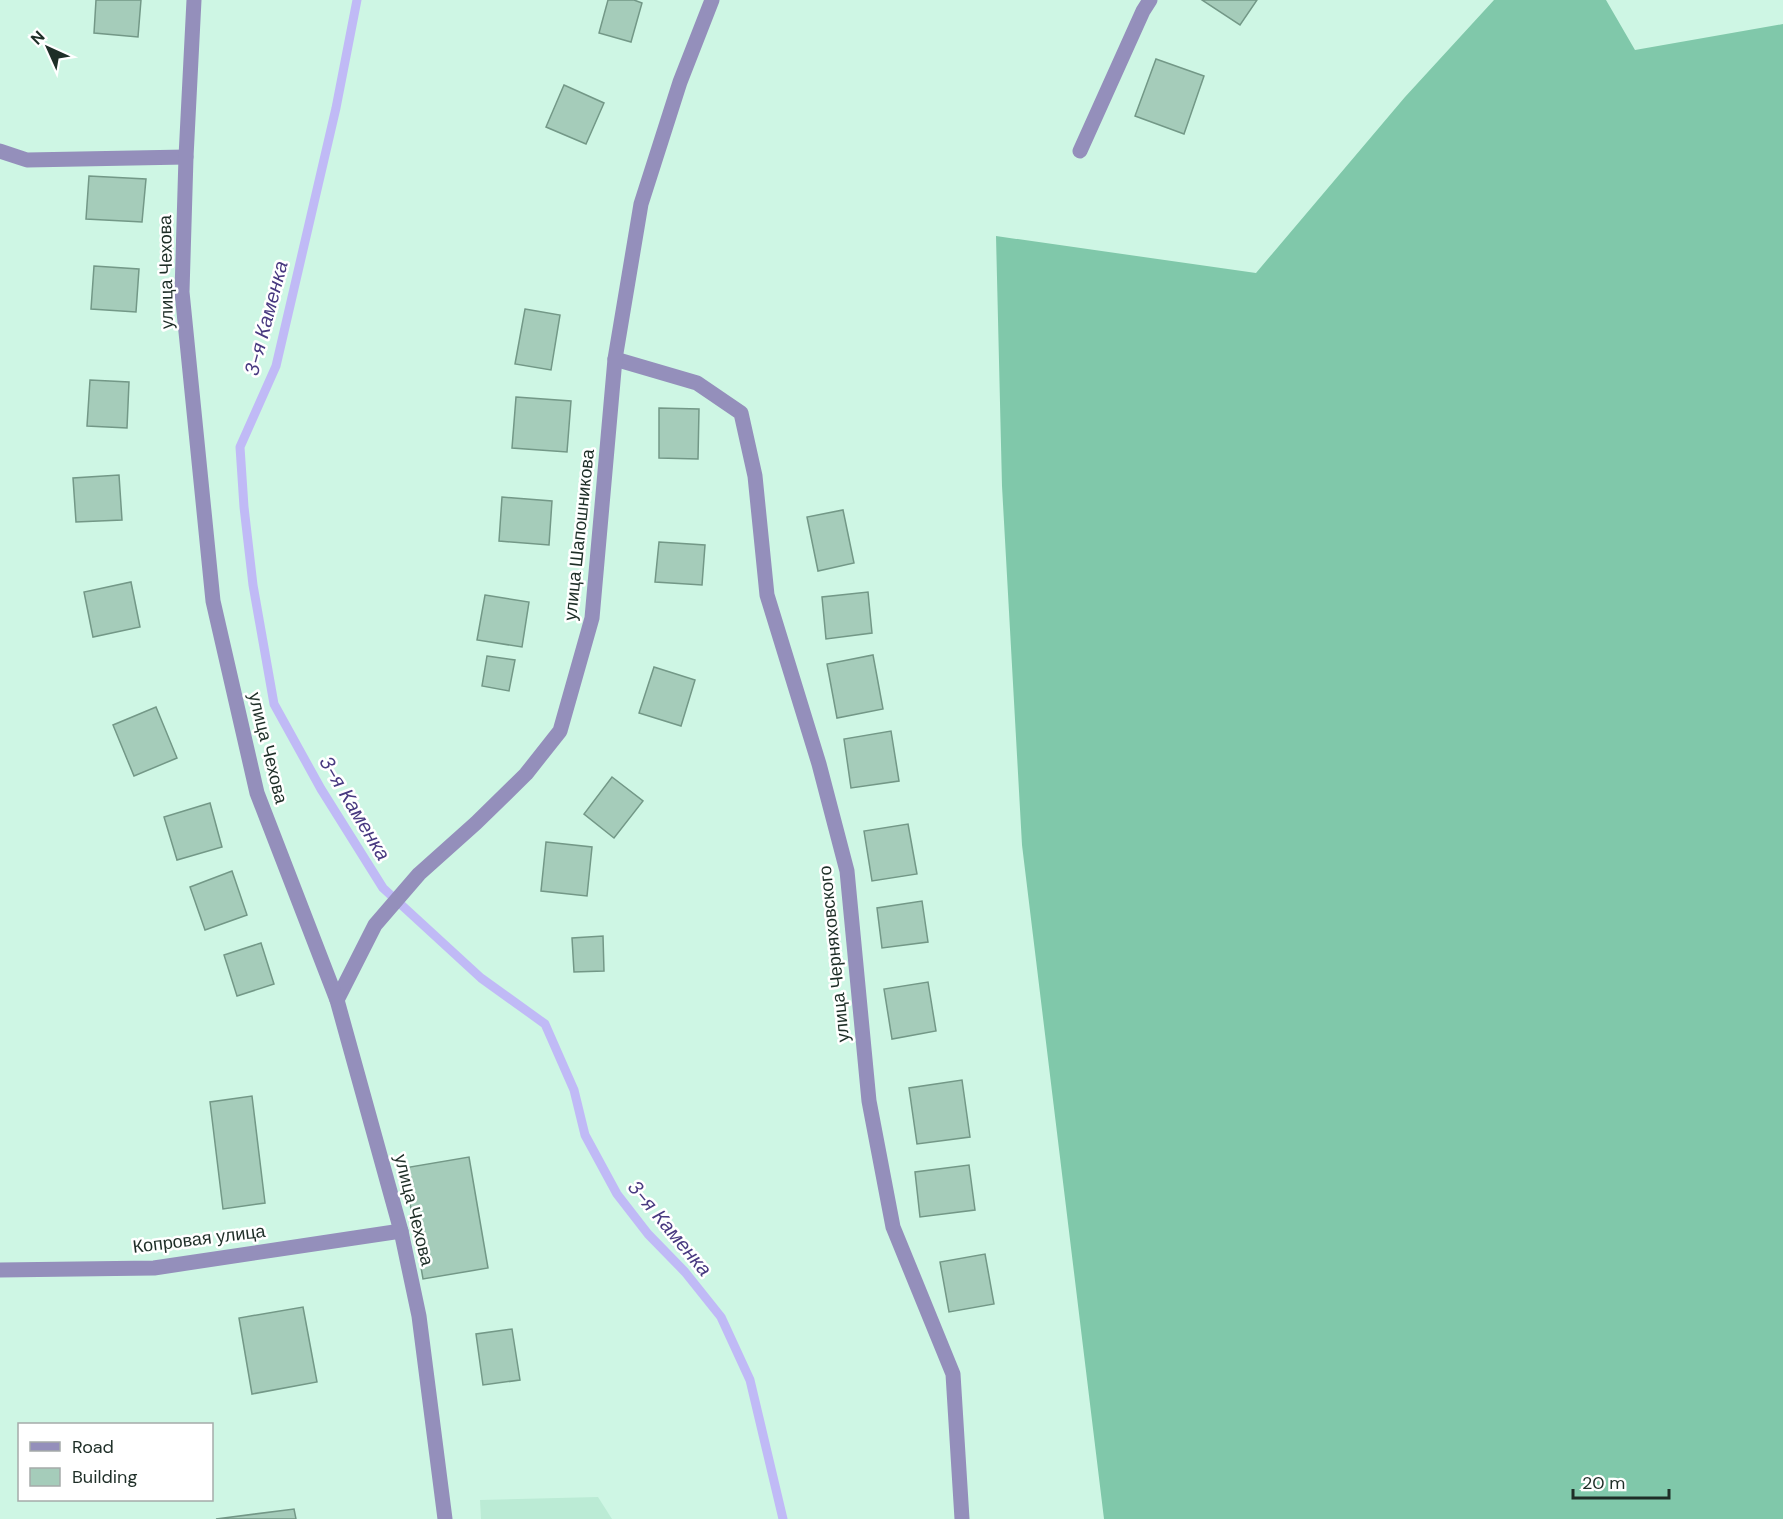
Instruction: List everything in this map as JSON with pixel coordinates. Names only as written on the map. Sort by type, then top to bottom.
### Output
[{"type":"street","name":"улица Чехова","points":[[194,0],[182,292],[213,602],[257,793],[337,1000],[401,1231],[419,1316],[446,1519]]},
{"type":"street","name":"улица Шапошникова","points":[[337,1000],[375,925],[419,874],[526,774],[560,731],[592,618],[615,359],[641,204],[680,82],[712,0]]},
{"type":"street","points":[[1080,152],[1150,0]]},
{"type":"street","points":[[0,151],[27,160],[186,157]]},
{"type":"street","name":"улица Черняховского","points":[[615,359],[697,383],[741,413],[755,476],[767,595],[819,764],[848,871],[869,1101],[893,1227],[953,1374],[962,1519]]},
{"type":"street","name":"Копровая улица","points":[[0,1269],[154,1268],[401,1231]]},
{"type":"shaded area","points":[[1494,0],[1606,0],[1635,50],[1783,24],[1783,1519],[1104,1519],[1022,845],[1002,486],[996,236],[1256,273],[1405,97]]},
{"type":"shaded area","points":[[598,1497],[612,1519],[481,1519],[480,1500]]},
{"type":"building","points":[[96,0],[141,0],[138,37],[94,33]]},
{"type":"building","points":[[608,0],[634,0],[642,3],[631,42],[599,33]]},
{"type":"building","points":[[1202,0],[1257,0],[1240,25]]},
{"type":"building","points":[[1156,59],[1204,76],[1184,134],[1135,116]]},
{"type":"building","points":[[564,85],[604,103],[586,144],[546,127]]},
{"type":"building","points":[[89,176],[146,179],[142,222],[86,219]]},
{"type":"building","points":[[94,266],[139,269],[136,312],[91,309]]},
{"type":"building","points":[[525,309],[560,315],[551,370],[515,364]]},
{"type":"building","points":[[90,380],[129,382],[127,428],[87,426]]},
{"type":"building","points":[[516,397],[571,401],[567,452],[512,448]]},
{"type":"building","points":[[659,408],[699,409],[698,459],[659,458]]},
{"type":"building","points":[[119,475],[122,520],[76,522],[73,478]]},
{"type":"building","points":[[502,497],[552,501],[549,545],[499,541]]},
{"type":"building","points":[[843,510],[854,563],[818,571],[807,517]]},
{"type":"building","points":[[659,542],[705,545],[702,585],[655,582]]},
{"type":"building","points":[[131,582],[140,627],[93,637],[84,592]]},
{"type":"building","points":[[868,592],[872,633],[826,639],[822,597]]},
{"type":"building","points":[[485,595],[529,602],[522,647],[477,640]]},
{"type":"building","points":[[873,655],[883,709],[837,718],[827,664]]},
{"type":"building","points":[[487,656],[515,660],[509,691],[482,686]]},
{"type":"building","points":[[654,667],[695,680],[681,726],[639,713]]},
{"type":"building","points":[[156,707],[177,758],[134,776],[113,725]]},
{"type":"building","points":[[891,731],[899,781],[851,788],[844,739]]},
{"type":"building","points":[[612,777],[643,801],[614,838],[584,814]]},
{"type":"building","points":[[210,803],[222,847],[177,860],[164,817]]},
{"type":"building","points":[[908,824],[917,874],[872,881],[864,831]]},
{"type":"building","points":[[546,842],[592,847],[587,896],[541,891]]},
{"type":"building","points":[[232,871],[247,915],[205,930],[190,887]]},
{"type":"building","points":[[922,901],[928,942],[882,948],[877,908]]},
{"type":"building","points":[[603,936],[604,971],[574,972],[572,938]]},
{"type":"building","points":[[261,943],[274,984],[237,996],[224,955]]},
{"type":"building","points":[[928,982],[936,1031],[892,1039],[884,989]]},
{"type":"building","points":[[962,1080],[970,1137],[917,1144],[909,1088]]},
{"type":"building","points":[[252,1096],[265,1203],[223,1209],[210,1102]]},
{"type":"building","points":[[469,1157],[488,1268],[423,1279],[404,1168]]},
{"type":"building","points":[[969,1165],[975,1210],[920,1217],[915,1172]]},
{"type":"building","points":[[985,1254],[994,1304],[949,1312],[940,1262]]},
{"type":"building","points":[[303,1307],[317,1382],[252,1394],[239,1318]]},
{"type":"building","points":[[512,1329],[520,1380],[483,1385],[476,1334]]},
{"type":"building","points":[[294,1509],[296,1519],[216,1519]]},
{"type":"waterway","name":"3-я Каменка","points":[[357,0],[336,108],[276,366],[240,447],[253,585],[274,704],[321,789],[383,888],[481,978],[545,1024],[574,1090],[585,1135],[617,1194],[648,1234],[685,1272],[721,1317],[750,1380],[783,1519]]}]
